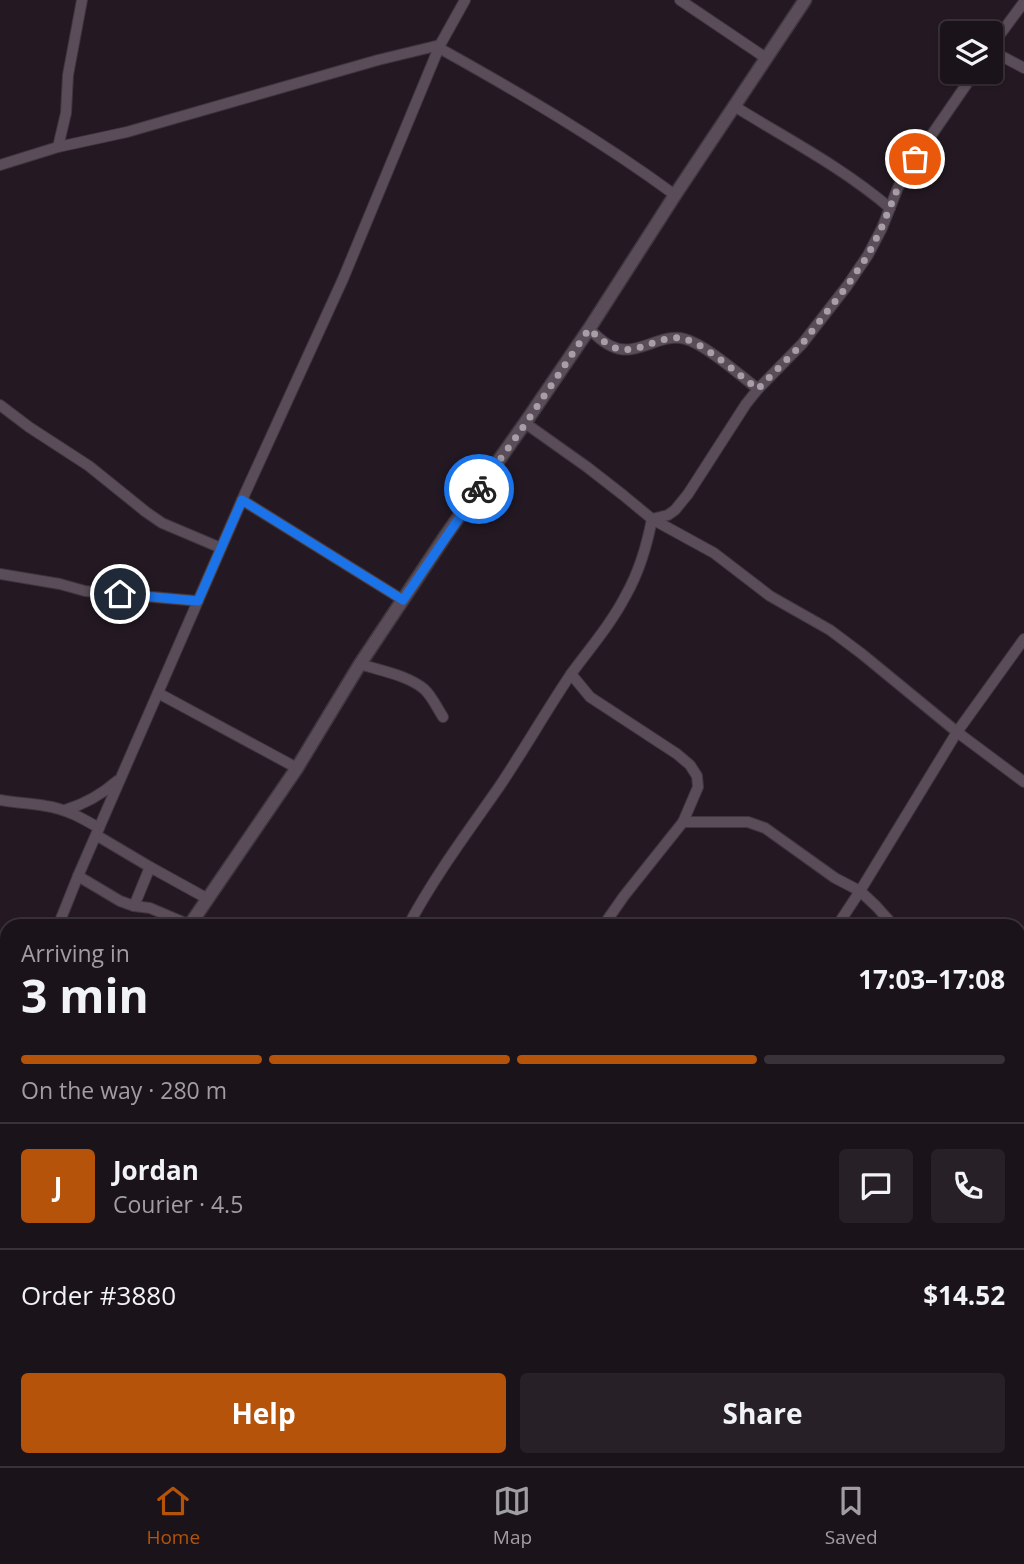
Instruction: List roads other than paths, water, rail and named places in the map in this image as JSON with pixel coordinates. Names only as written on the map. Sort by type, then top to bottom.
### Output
[{"type":"street","points":[[58,147],[66,113],[68,75],[82,0]]},
{"type":"street","points":[[61,919],[242,500],[344,279],[440,46],[465,0]]},
{"type":"street","points":[[680,0],[766,58]]},
{"type":"street","points":[[194,919],[297,768],[360,664],[589,329],[805,0]]},
{"type":"street","points":[[1003,31],[1024,2]]},
{"type":"street","points":[[0,165],[58,147],[127,132],[378,60],[440,46],[584,133],[675,195]]},
{"type":"street","points":[[1003,56],[1024,68]]},
{"type":"street","points":[[652,519],[668,515],[675,510],[758,389],[802,344],[847,286],[868,255],[904,175],[967,84]]},
{"type":"street","points":[[734,106],[837,168],[890,208]]},
{"type":"street","points":[[589,329],[612,347],[623,350],[662,339],[686,339],[758,389]]},
{"type":"street","points":[[0,405],[89,466],[162,523],[221,548]]},
{"type":"street","points":[[526,423],[652,519],[714,553],[770,596],[830,629],[957,732],[1024,782]]},
{"type":"street","points":[[242,500],[403,600]]},
{"type":"street","points":[[412,919],[438,873],[500,786],[571,674],[626,597],[642,556],[652,519]]},
{"type":"street","points":[[0,574],[85,590],[198,601]]},
{"type":"street","points":[[841,919],[957,732],[1024,639]]},
{"type":"street","points":[[360,664],[411,681],[431,697],[443,717]]},
{"type":"street","points":[[571,674],[590,697],[690,765],[697,776],[698,787],[683,822],[608,919]]},
{"type":"street","points":[[158,693],[297,768]]},
{"type":"street","points":[[65,810],[93,799],[121,779]]},
{"type":"street","points":[[0,800],[65,810],[80,817],[150,867],[208,899]]},
{"type":"street","points":[[683,822],[748,822],[765,828],[835,878],[859,891],[887,919]]},
{"type":"street","points":[[134,906],[150,867]]},
{"type":"street","points":[[78,876],[134,906],[150,908],[176,919]]}]
